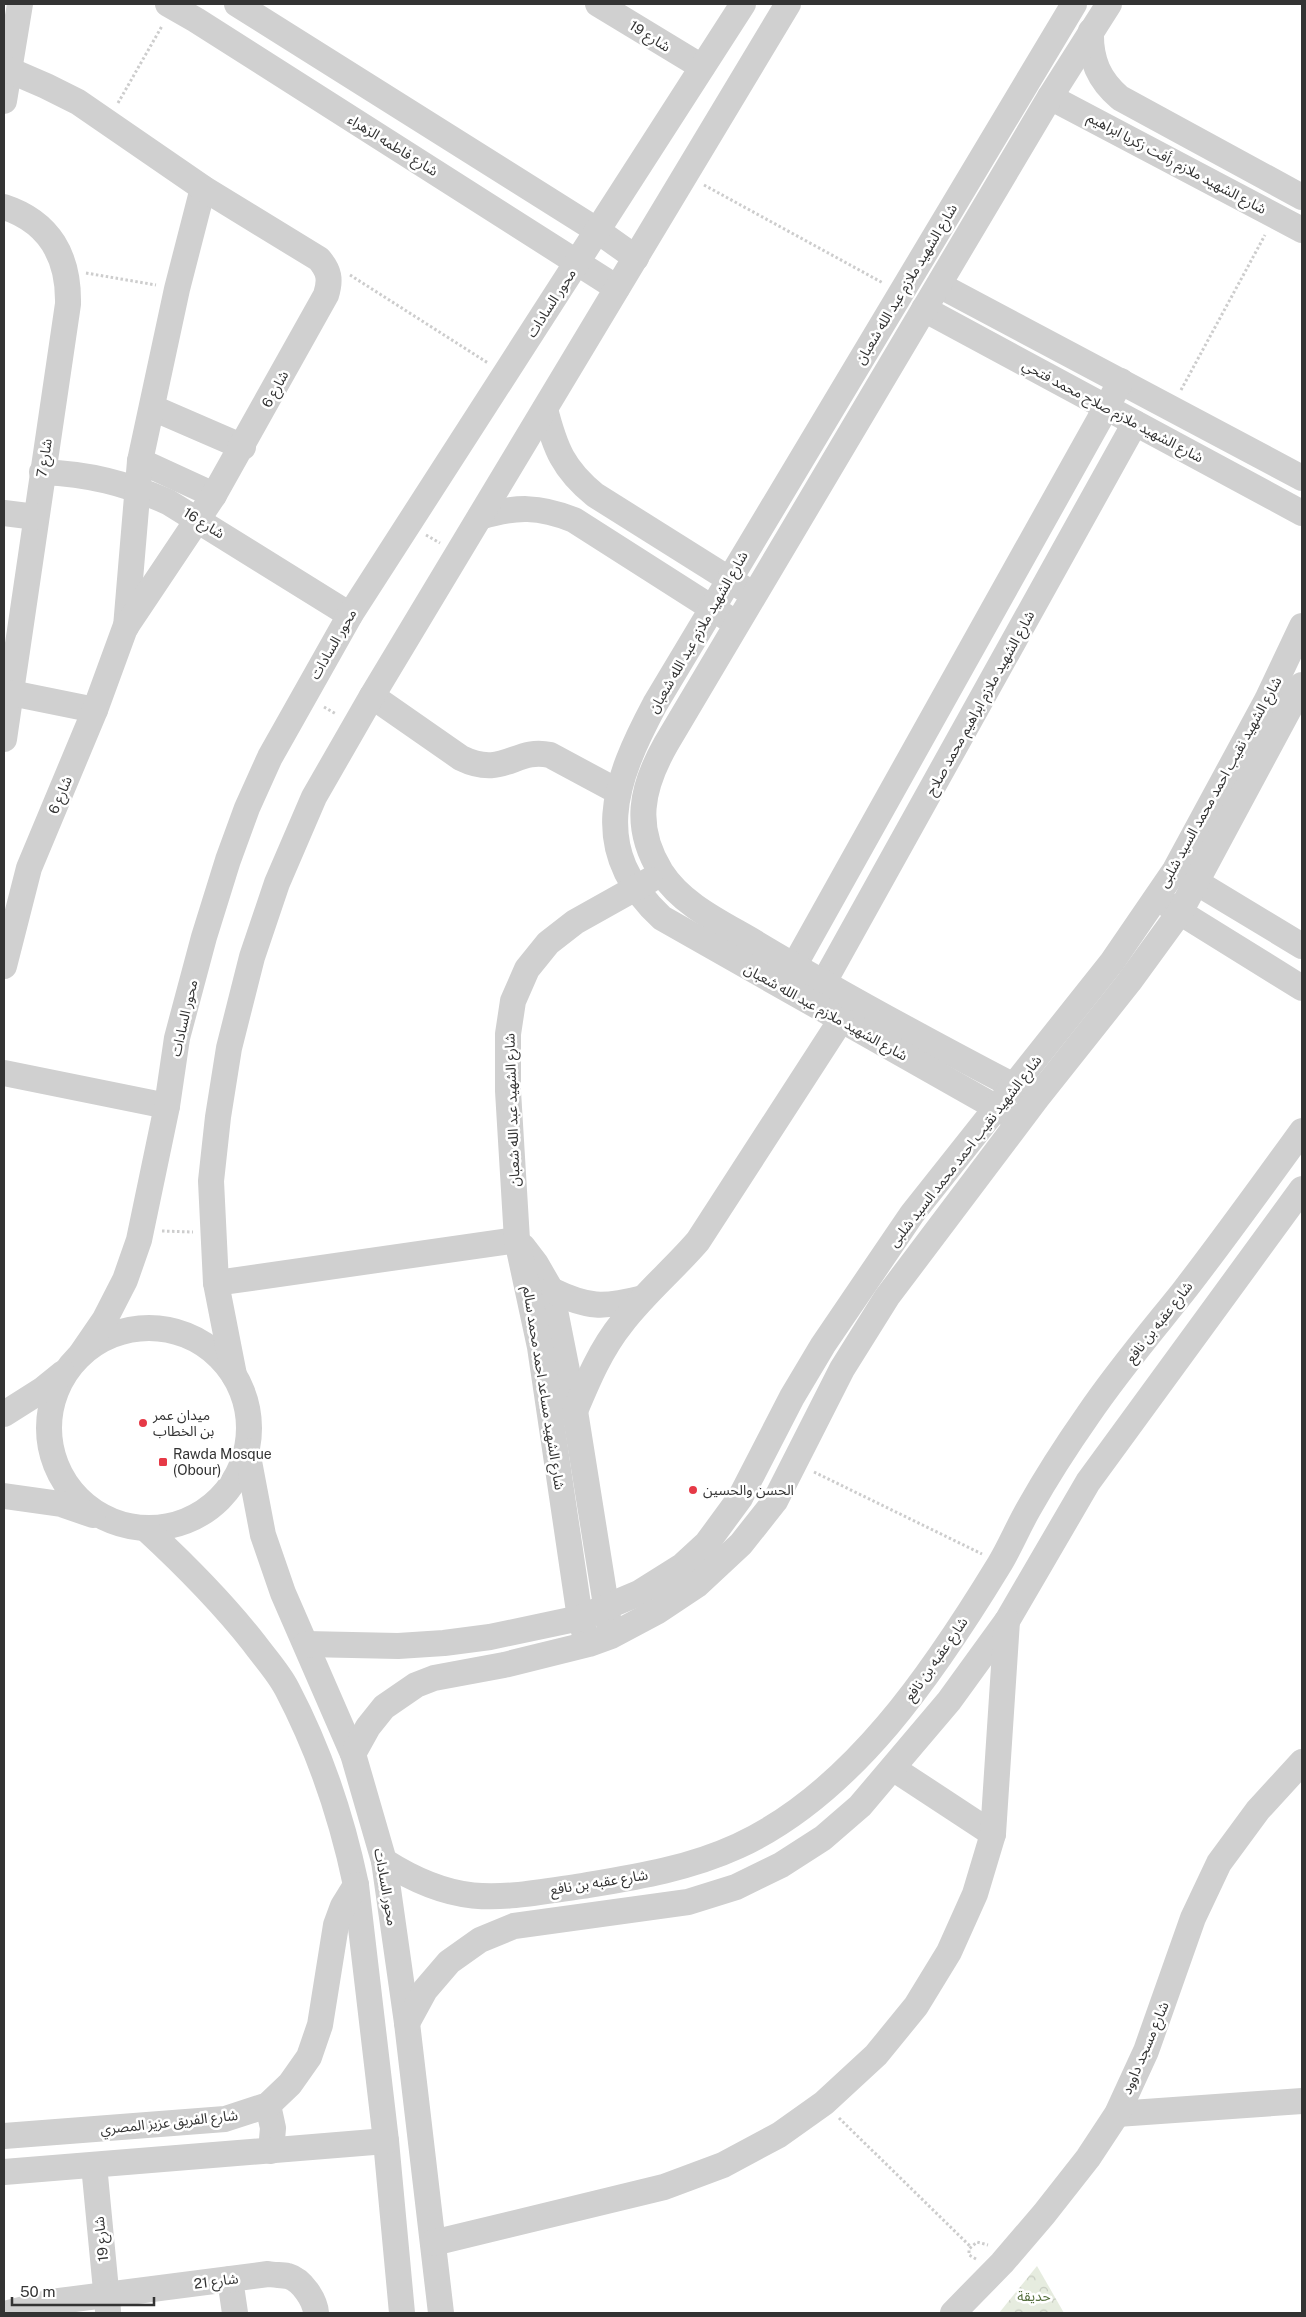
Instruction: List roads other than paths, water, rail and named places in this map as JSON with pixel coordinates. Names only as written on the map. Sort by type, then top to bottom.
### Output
[{"type":"street","points":[[4,101],[20,4]]},
{"type":"street","points":[[237,4],[598,231],[636,258]]},
{"type":"street","name":"شارع 19","points":[[598,4],[702,67]]},
{"type":"street","name":"محور السادات","points":[[74,1362],[105,1319],[125,1280],[141,1231],[167,1106],[177,1038],[228,860],[247,808],[270,757],[350,615],[743,4]]},
{"type":"street","points":[[4,1496],[61,1504],[125,1525],[145,1528],[172,1525],[198,1515],[220,1498],[236,1476],[247,1451],[249,1424],[245,1399],[234,1375],[216,1283],[212,1181],[218,1117],[229,1048],[252,957],[277,883],[314,797],[372,696],[788,4]]},
{"type":"street","name":"شارع الشهيد ملازم عبد الله شعبان","points":[[1008,1115],[679,929],[652,909],[635,888],[620,858],[614,824],[617,791],[634,744],[711,608],[1074,4]]},
{"type":"street","name":"شارع الشهيد ملازم عبد الله شعبان","points":[[1026,1092],[794,966],[694,906],[675,890],[661,873],[651,854],[645,832],[643,810],[646,787],[652,769],[1050,97],[1109,4]]},
{"type":"street","name":"شارع فاطمه الزهراء","points":[[171,5],[618,288]]},
{"type":"street","name":"شارع الشهيد ملازم رأفت زكريا ابراهيم","points":[[1091,31],[1091,50],[1096,69],[1102,80],[1120,98],[1302,197]]},
{"type":"street","points":[[9,70],[46,86],[108,121],[203,188]]},
{"type":"street","name":"شارع الشهيد ملازم رأفت زكريا ابراهيم","points":[[1050,97],[1302,230]]},
{"type":"street","name":"شارع 6","points":[[4,966],[29,868],[95,710],[126,628],[214,495],[326,295],[330,282],[327,269],[319,258],[203,188],[177,288],[153,408],[140,461],[136,488],[126,628]]},
{"type":"street","name":"شارع 7","points":[[4,208],[20,213],[37,224],[50,238],[66,269],[68,304],[36,517],[12,621],[11,693],[4,739]]},
{"type":"street","points":[[938,285],[1302,478]]},
{"type":"street","name":"شارع الشهيد ملازم صلاح محمد فتحي","points":[[924,310],[1302,513]]},
{"type":"street","points":[[794,966],[1121,381]]},
{"type":"street","points":[[153,408],[242,447]]},
{"type":"street","points":[[545,408],[552,435],[561,458],[576,479],[595,495],[754,595]]},
{"type":"street","name":"شارع الشهيد ملازم ابراهيم محمد صلاح","points":[[824,982],[1135,423]]},
{"type":"street","points":[[140,461],[214,495]]},
{"type":"street","name":"شارع 16","points":[[42,472],[74,473],[106,479],[136,488],[168,502],[350,615]]},
{"type":"street","points":[[480,517],[503,510],[527,508],[551,511],[574,520],[737,624]]},
{"type":"street","points":[[4,513],[36,517]]},
{"type":"street","name":"شارع الشهيد نقيب احمد محمد السيد شلبى","points":[[1026,1092],[1129,982],[1180,912],[1186,876],[1302,626]]},
{"type":"street","name":"شارع الشهيد نقيب احمد محمد السيد شلبى","points":[[353,1754],[368,1727],[384,1708],[416,1685],[434,1678],[504,1665],[600,1640],[658,1612],[697,1585],[741,1544],[775,1501],[842,1369],[887,1297],[1156,898],[1186,876],[1302,685]]},
{"type":"street","points":[[11,693],[95,710]]},
{"type":"street","points":[[372,696],[461,758],[474,764],[488,766],[502,764],[530,754],[540,753],[550,755],[617,791]]},
{"type":"street","name":"شارع الشهيد عبد الله شعبان","points":[[517,1240],[508,1091],[508,1034],[513,1001],[527,969],[548,943],[575,922],[661,873]]},
{"type":"street","points":[[1186,876],[1302,946]]},
{"type":"street","points":[[1156,898],[1302,988]]},
{"type":"street","points":[[575,1411],[603,1350],[643,1298],[672,1271],[698,1241],[841,1020]]},
{"type":"street","points":[[4,1073],[167,1106]]},
{"type":"street","name":"شارع الشهيد نقيب احمد محمد السيد شلبى","points":[[306,1644],[380,1646],[444,1643],[499,1636],[580,1618],[607,1608],[682,1566],[713,1536],[740,1498],[792,1397],[834,1330],[912,1214],[1008,1115]]},
{"type":"street","name":"شارع عقبه بن نافع","points":[[384,1861],[409,1878],[438,1890],[468,1896],[499,1898],[641,1877],[691,1865],[739,1846],[784,1820],[826,1789],[862,1752],[927,1676],[1001,1563],[1039,1491],[1096,1403],[1238,1220],[1302,1131]]},
{"type":"street","points":[[407,2023],[425,1990],[449,1962],[480,1940],[514,1926],[688,1902],[736,1886],[781,1866],[823,1838],[860,1806],[949,1701],[1007,1621],[1088,1482],[1302,1189]]},
{"type":"street","points":[[216,1283],[517,1240]]},
{"type":"street","name":"شارع الشهيد مساعد احمد محمد سالم","points":[[517,1240],[536,1264],[551,1290],[575,1411],[607,1608],[600,1640]]},
{"type":"street","name":"شارع الشهيد مساعد احمد محمد سالم","points":[[517,1240],[540,1347],[580,1618],[600,1640]]},
{"type":"street","points":[[551,1290],[576,1302],[598,1305],[620,1304],[643,1298]]},
{"type":"street","points":[[4,1414],[42,1390],[74,1362],[110,1335],[145,1327],[180,1332],[211,1349],[234,1375]]},
{"type":"street","points":[[74,1362],[52,1401],[48,1436],[58,1470],[62,1477],[78,1499],[106,1519]]},
{"type":"street","name":"محور السادات","points":[[247,1451],[263,1535],[283,1593],[353,1754],[384,1861],[407,2023],[440,2313]]},
{"type":"street","name":"محور السادات","points":[[145,1528],[190,1569],[239,1624],[286,1688],[311,1742],[335,1805],[348,1848],[356,1885],[386,2141],[402,2313]]},
{"type":"street","points":[[433,2243],[664,2187],[723,2165],[779,2135],[824,2103],[876,2055],[916,2006],[949,1952],[972,1903],[993,1834],[1007,1621]]},
{"type":"street","name":"شارع مسجد داوود","points":[[953,2313],[1002,2263],[1044,2214],[1088,2158],[1117,2114],[1149,2042],[1193,1918],[1219,1863],[1258,1810],[1302,1762]]},
{"type":"street","points":[[894,1768],[993,1834]]},
{"type":"street","name":"شارع الفريق عزيز المصري","points":[[4,2136],[218,2120],[246,2114],[268,2105],[290,2084],[309,2057],[320,2025],[336,1925],[343,1906],[356,1885]]},
{"type":"street","points":[[1117,2114],[1302,2101]]},
{"type":"street","points":[[268,2105],[273,2128],[271,2151]]},
{"type":"street","points":[[4,2172],[386,2141]]},
{"type":"street","name":"شارع 19","points":[[94,2165],[108,2304]]},
{"type":"street","name":"شارع 21","points":[[8,2313],[51,2302],[108,2304],[230,2279],[268,2274],[290,2277],[306,2290],[315,2306],[316,2313]]},
{"type":"street","points":[[230,2279],[235,2313]]},
{"type":"place","name":"ميدان عمر بن الخطاب","points":[[143,1423]]},
{"type":"place","name":"Rawda Mosque (Obour)","points":[[163,1462]]},
{"type":"place","name":"الحسن والحسين","points":[[693,1490]]},
{"type":"park label","name":"حديقة","points":[[1034,2296]]}]
